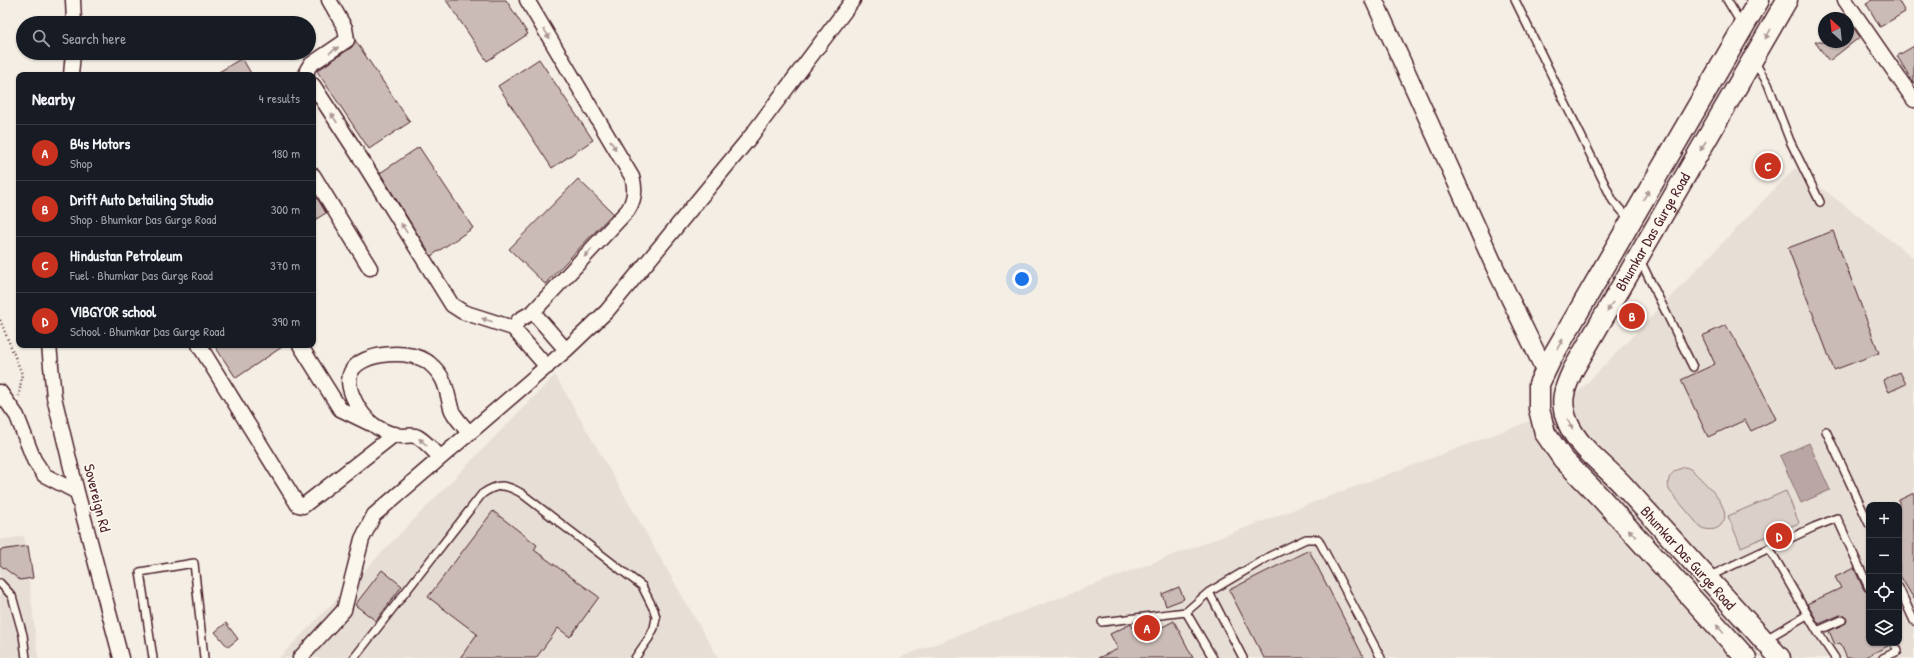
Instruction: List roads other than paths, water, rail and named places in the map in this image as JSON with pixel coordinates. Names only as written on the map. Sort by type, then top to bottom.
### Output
[{"type":"main road","name":"Bhumkar Das Gurge Road","points":[[1746,658],[1607,505],[1563,459],[1545,433],[1539,409],[1539,384],[1545,371],[1759,0]]},
{"type":"main road","name":"Bhumkar Das Gurge Road","points":[[1780,658],[1620,482],[1582,444],[1568,423],[1564,406],[1564,390],[1577,364],[1787,0]]},
{"type":"main road","points":[[1545,371],[1564,390]]},
{"type":"street","points":[[74,0],[74,16]]},
{"type":"street","points":[[307,72],[310,64],[347,40],[345,28],[329,0]]},
{"type":"street","points":[[513,328],[519,320],[533,312],[628,210],[633,203],[634,185],[632,177],[527,0]]},
{"type":"street","points":[[300,658],[344,610],[362,539],[374,515],[547,367],[607,312],[751,136],[853,0]]},
{"type":"street","points":[[1374,0],[1498,274],[1545,371]]},
{"type":"street","points":[[1845,0],[1914,100]]},
{"type":"street","points":[[70,72],[72,60]]},
{"type":"street","points":[[316,90],[366,166],[452,305],[463,312],[513,328],[547,367]]},
{"type":"street","points":[[316,180],[370,268]]},
{"type":"street","points":[[533,312],[566,350]]},
{"type":"street","name":"Sovereign Rd","points":[[49,348],[54,397],[77,492],[121,658]]},
{"type":"street","points":[[201,348],[298,505],[303,506],[395,434]]},
{"type":"street","points":[[302,348],[340,409],[395,434],[416,436],[440,457]]},
{"type":"street","points":[[375,426],[359,408],[353,395],[349,382],[351,372],[356,366],[371,358],[386,354],[405,354],[428,362],[441,376],[448,392],[451,409],[469,433]]},
{"type":"street","points":[[0,392],[17,416],[34,460],[44,475],[77,492]]},
{"type":"lane","points":[[1515,0],[1613,201],[1631,221]]},
{"type":"lane","points":[[1727,0],[1743,26]]},
{"type":"lane","points":[[1753,59],[1768,84],[1790,141],[1820,202]]},
{"type":"lane","points":[[1639,257],[1693,367]]},
{"type":"lane","points":[[1826,431],[1866,518]]},
{"type":"lane","points":[[354,658],[477,499],[492,487],[503,485],[521,493],[642,586],[654,610],[656,618],[652,633],[634,658]]},
{"type":"lane","points":[[1706,578],[1837,518],[1866,581]]},
{"type":"lane","points":[[1102,622],[1186,612],[1209,592],[1270,556],[1306,539],[1318,539],[1381,658]]},
{"type":"lane","points":[[1769,548],[1807,615],[1835,658]]},
{"type":"lane","points":[[153,658],[140,572],[194,563],[204,658]]},
{"type":"lane","points":[[0,584],[12,596],[23,635],[26,658]]},
{"type":"lane","points":[[1209,592],[1243,658]]},
{"type":"lane","points":[[1902,595],[1914,621]]},
{"type":"lane","points":[[1186,612],[1213,658]]},
{"type":"lane","points":[[1764,640],[1807,615]]},
{"type":"lane","points":[[1817,631],[1842,620]]},
{"type":"lane","points":[[1883,658],[1898,651],[1896,646]]},
{"type":"place","name":"Hindustan Petroleum","points":[[1768,166]]},
{"type":"place","name":"Drift Auto Detailing Studio","points":[[1632,316]]},
{"type":"place","name":"VIBGYOR school","points":[[1779,536]]},
{"type":"place","name":"B4s Motors","points":[[1147,628]]}]
